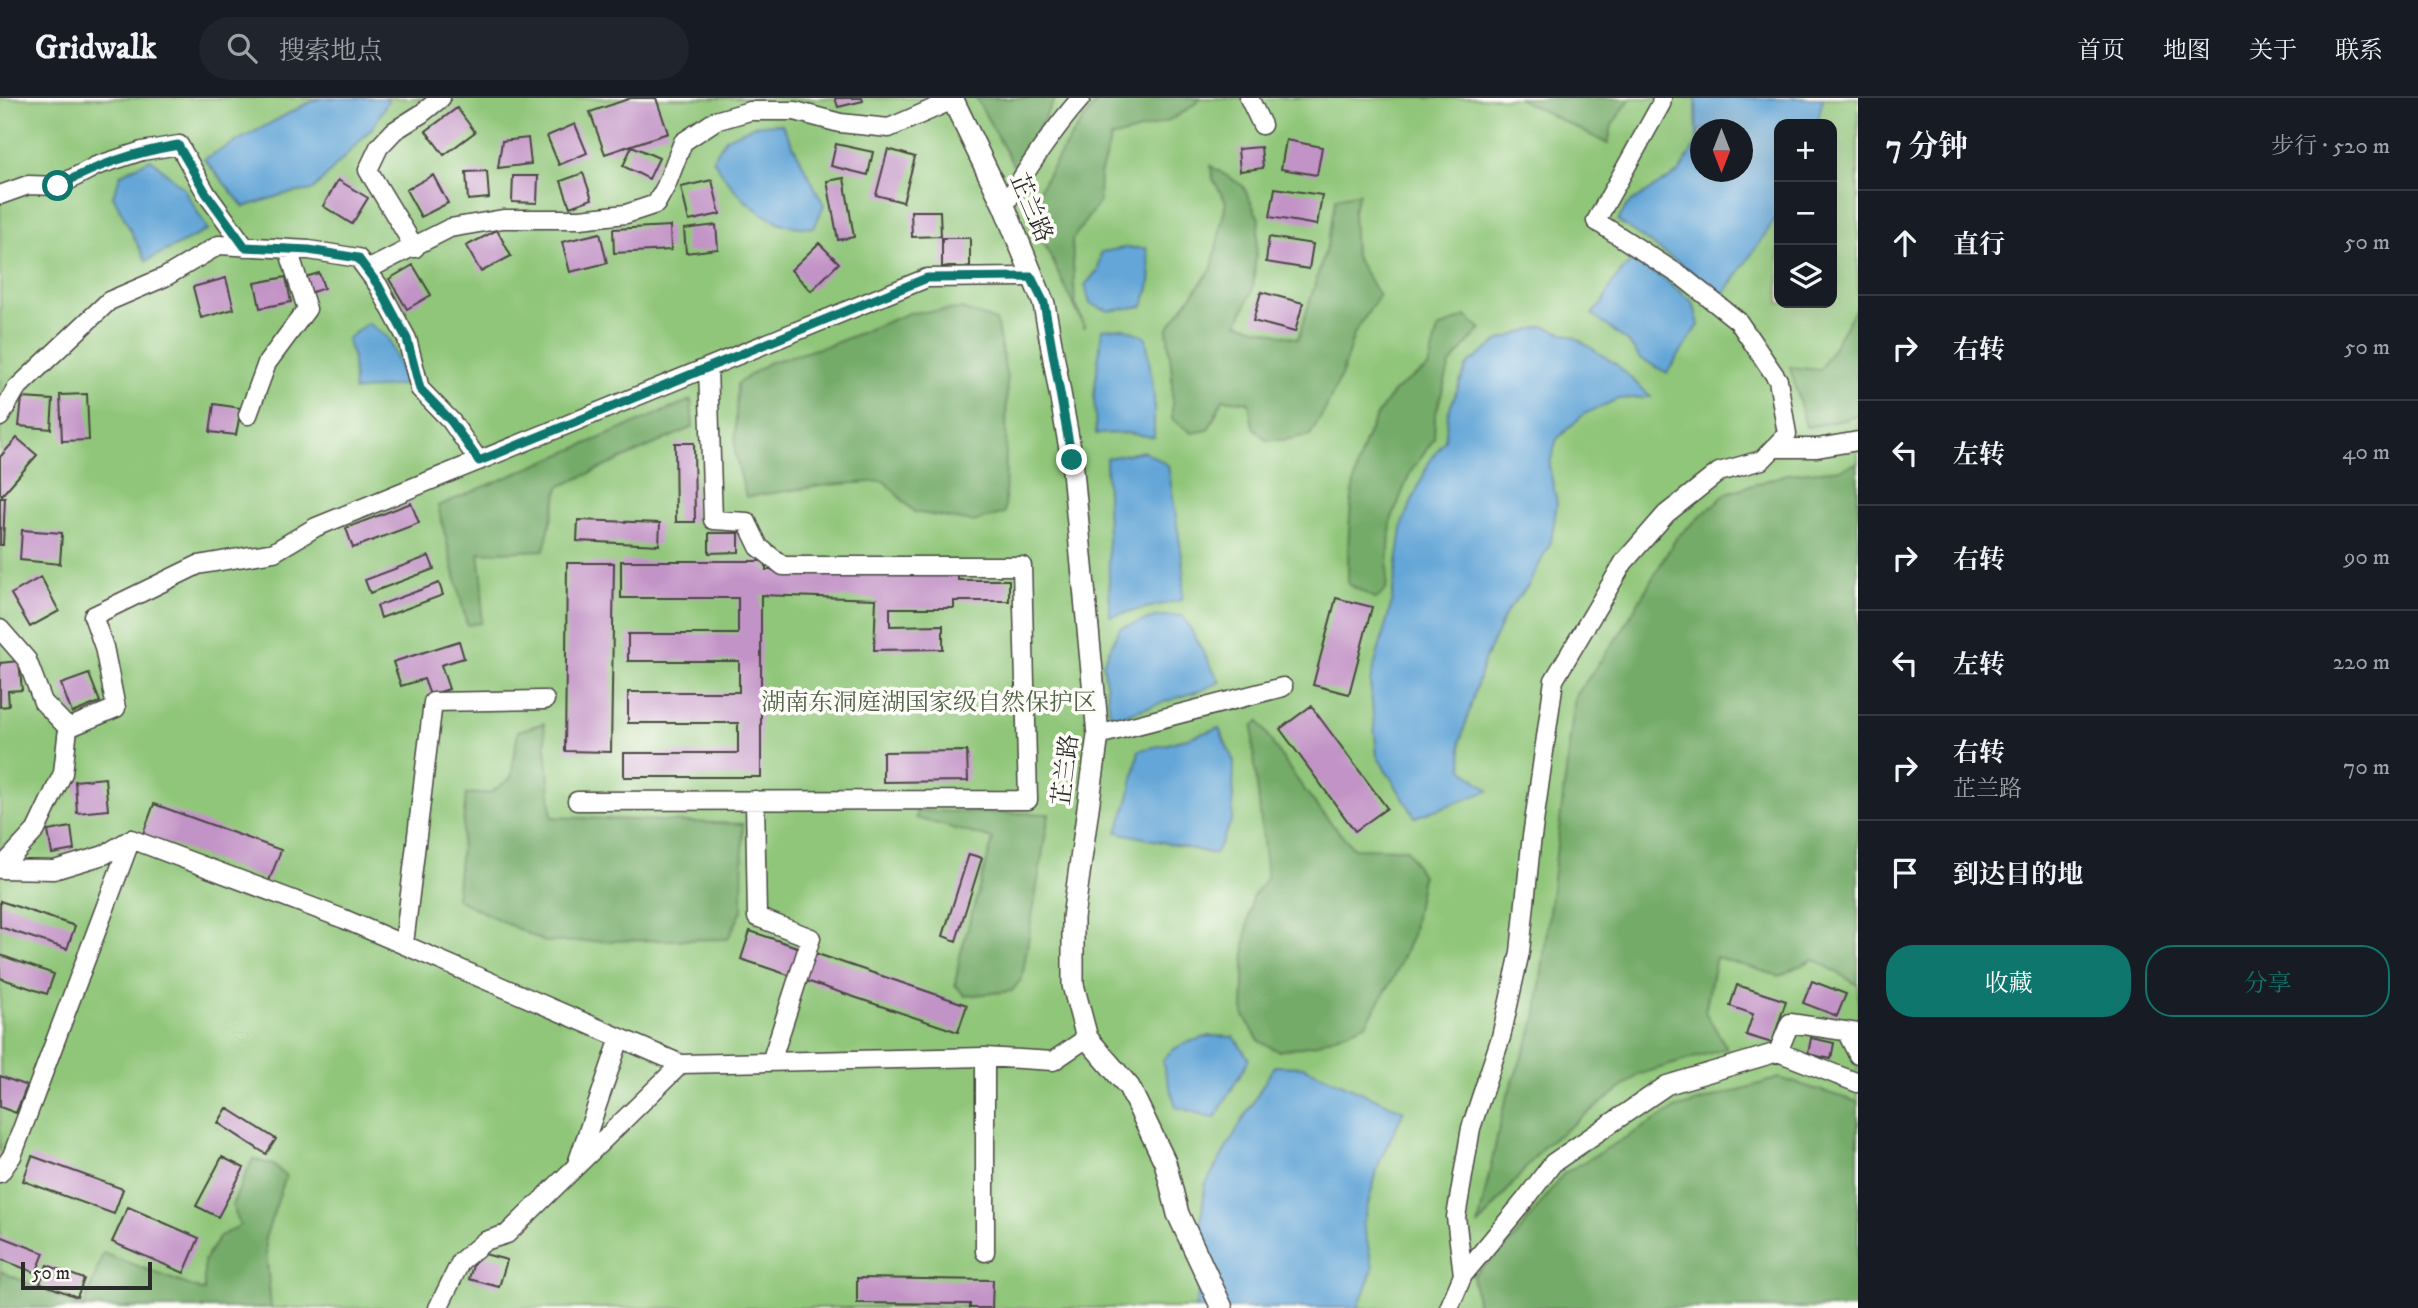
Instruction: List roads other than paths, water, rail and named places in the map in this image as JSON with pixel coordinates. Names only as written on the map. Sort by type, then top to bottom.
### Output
[{"type":"street","points":[[415,248],[368,170],[379,148],[394,131],[442,98]]},
{"type":"street","points":[[1004,206],[1060,121],[1081,98]]},
{"type":"street","points":[[1249,98],[1262,125]]},
{"type":"street","points":[[1463,1275],[1456,1217],[1471,1128],[1501,1037],[1520,952],[1537,793],[1554,680],[1624,562],[1666,514],[1719,472],[1762,460],[1787,433],[1777,380],[1738,321],[1684,278],[1596,221],[1662,98]]},
{"type":"street","points":[[367,270],[450,228],[503,219],[580,219],[626,214],[656,204],[683,142],[715,121],[750,111],[794,111],[840,123],[889,128],[953,99]]},
{"type":"street","name":"芷兰路","points":[[953,99],[1004,206],[1031,277],[1044,303],[1072,460],[1098,735],[1073,918],[1073,985],[1087,1038],[1129,1087],[1165,1162],[1178,1214],[1222,1308]]},
{"type":"street","points":[[0,195],[28,186],[58,186],[96,166],[142,151],[178,145],[206,193],[245,247]]},
{"type":"street","points":[[0,417],[16,389],[109,301],[165,277],[219,245],[288,249],[358,258],[378,285],[407,339],[420,389],[451,421],[479,461]]},
{"type":"street","points":[[248,415],[267,363],[307,309],[288,249]]},
{"type":"street","points":[[68,728],[116,708],[104,648],[93,617],[198,565],[274,552],[316,527],[927,278],[1031,277]]},
{"type":"street","points":[[577,801],[1028,800],[1022,566],[783,566],[759,547],[747,522],[713,520],[708,368]]},
{"type":"street","points":[[1774,448],[1817,449],[1858,441]]},
{"type":"street","points":[[0,629],[27,660],[43,702],[68,728]]},
{"type":"street","points":[[1098,735],[1283,687]]},
{"type":"street","points":[[404,944],[433,702],[545,700]]},
{"type":"street","points":[[0,869],[36,830],[62,774],[68,728]]},
{"type":"street","points":[[755,800],[757,917],[811,938],[771,1062]]},
{"type":"street","points":[[0,869],[54,870],[104,855],[131,839]]},
{"type":"street","points":[[131,839],[344,919],[681,1064],[985,1057],[1053,1061],[1087,1038]]},
{"type":"street","points":[[0,1174],[12,1156],[131,839]]},
{"type":"street","points":[[1777,1052],[1790,1023],[1852,1032],[1858,1055]]},
{"type":"street","points":[[576,1167],[620,1038]]},
{"type":"street","points":[[1449,1308],[1463,1275],[1553,1163],[1667,1085],[1777,1052],[1858,1083]]},
{"type":"street","points":[[985,1057],[985,1252]]},
{"type":"street","points":[[438,1308],[461,1261],[485,1241],[508,1234],[681,1064]]},
{"type":"water","points":[[321,98],[387,98],[388,101],[373,127],[313,190],[285,194],[244,207],[204,159]]},
{"type":"water","points":[[1696,98],[1823,98],[1818,119],[1774,119],[1774,221],[1724,294],[1618,221],[1627,205],[1679,172],[1690,154],[1690,182],[1753,182],[1753,119],[1696,119]]},
{"type":"water","points":[[782,124],[824,205],[814,228],[785,224],[760,212],[726,179],[713,159],[726,138],[756,125]]},
{"type":"water","points":[[151,159],[184,189],[208,230],[146,261],[113,196],[121,174]]},
{"type":"water","points":[[1146,248],[1150,277],[1143,306],[1109,311],[1090,304],[1085,285],[1098,270],[1101,252]]},
{"type":"water","points":[[1631,261],[1661,277],[1693,302],[1699,325],[1667,373],[1640,358],[1629,343],[1592,314],[1603,303],[1612,283]]},
{"type":"water","points":[[368,323],[388,338],[407,384],[354,391],[353,359],[347,339]]},
{"type":"water","points":[[1543,326],[1574,337],[1617,365],[1651,397],[1618,399],[1584,414],[1557,439],[1549,466],[1557,503],[1551,542],[1528,586],[1507,611],[1484,661],[1460,742],[1463,769],[1489,791],[1415,817],[1377,756],[1370,682],[1391,605],[1403,522],[1429,462],[1445,440],[1448,413],[1467,365],[1500,340]]},
{"type":"water","points":[[1124,328],[1146,337],[1154,396],[1154,437],[1125,433],[1096,434],[1094,395],[1102,329]]},
{"type":"water","points":[[1144,451],[1168,465],[1184,570],[1182,600],[1110,616],[1106,458]]},
{"type":"water","points":[[1159,616],[1183,616],[1220,682],[1111,719],[1103,663],[1120,628]]},
{"type":"water","points":[[1219,728],[1234,762],[1232,820],[1215,854],[1117,832],[1129,798],[1139,750]]},
{"type":"water","points":[[1210,1036],[1234,1037],[1249,1059],[1215,1118],[1176,1107],[1162,1062],[1177,1047]]},
{"type":"water","points":[[1274,1066],[1304,1067],[1404,1111],[1380,1160],[1363,1223],[1373,1268],[1358,1308],[1195,1308],[1201,1278],[1199,1237],[1205,1185]]},
{"type":"park label","name":"湖南东洞庭湖国家级自然保护区","points":[[929,703]]}]
